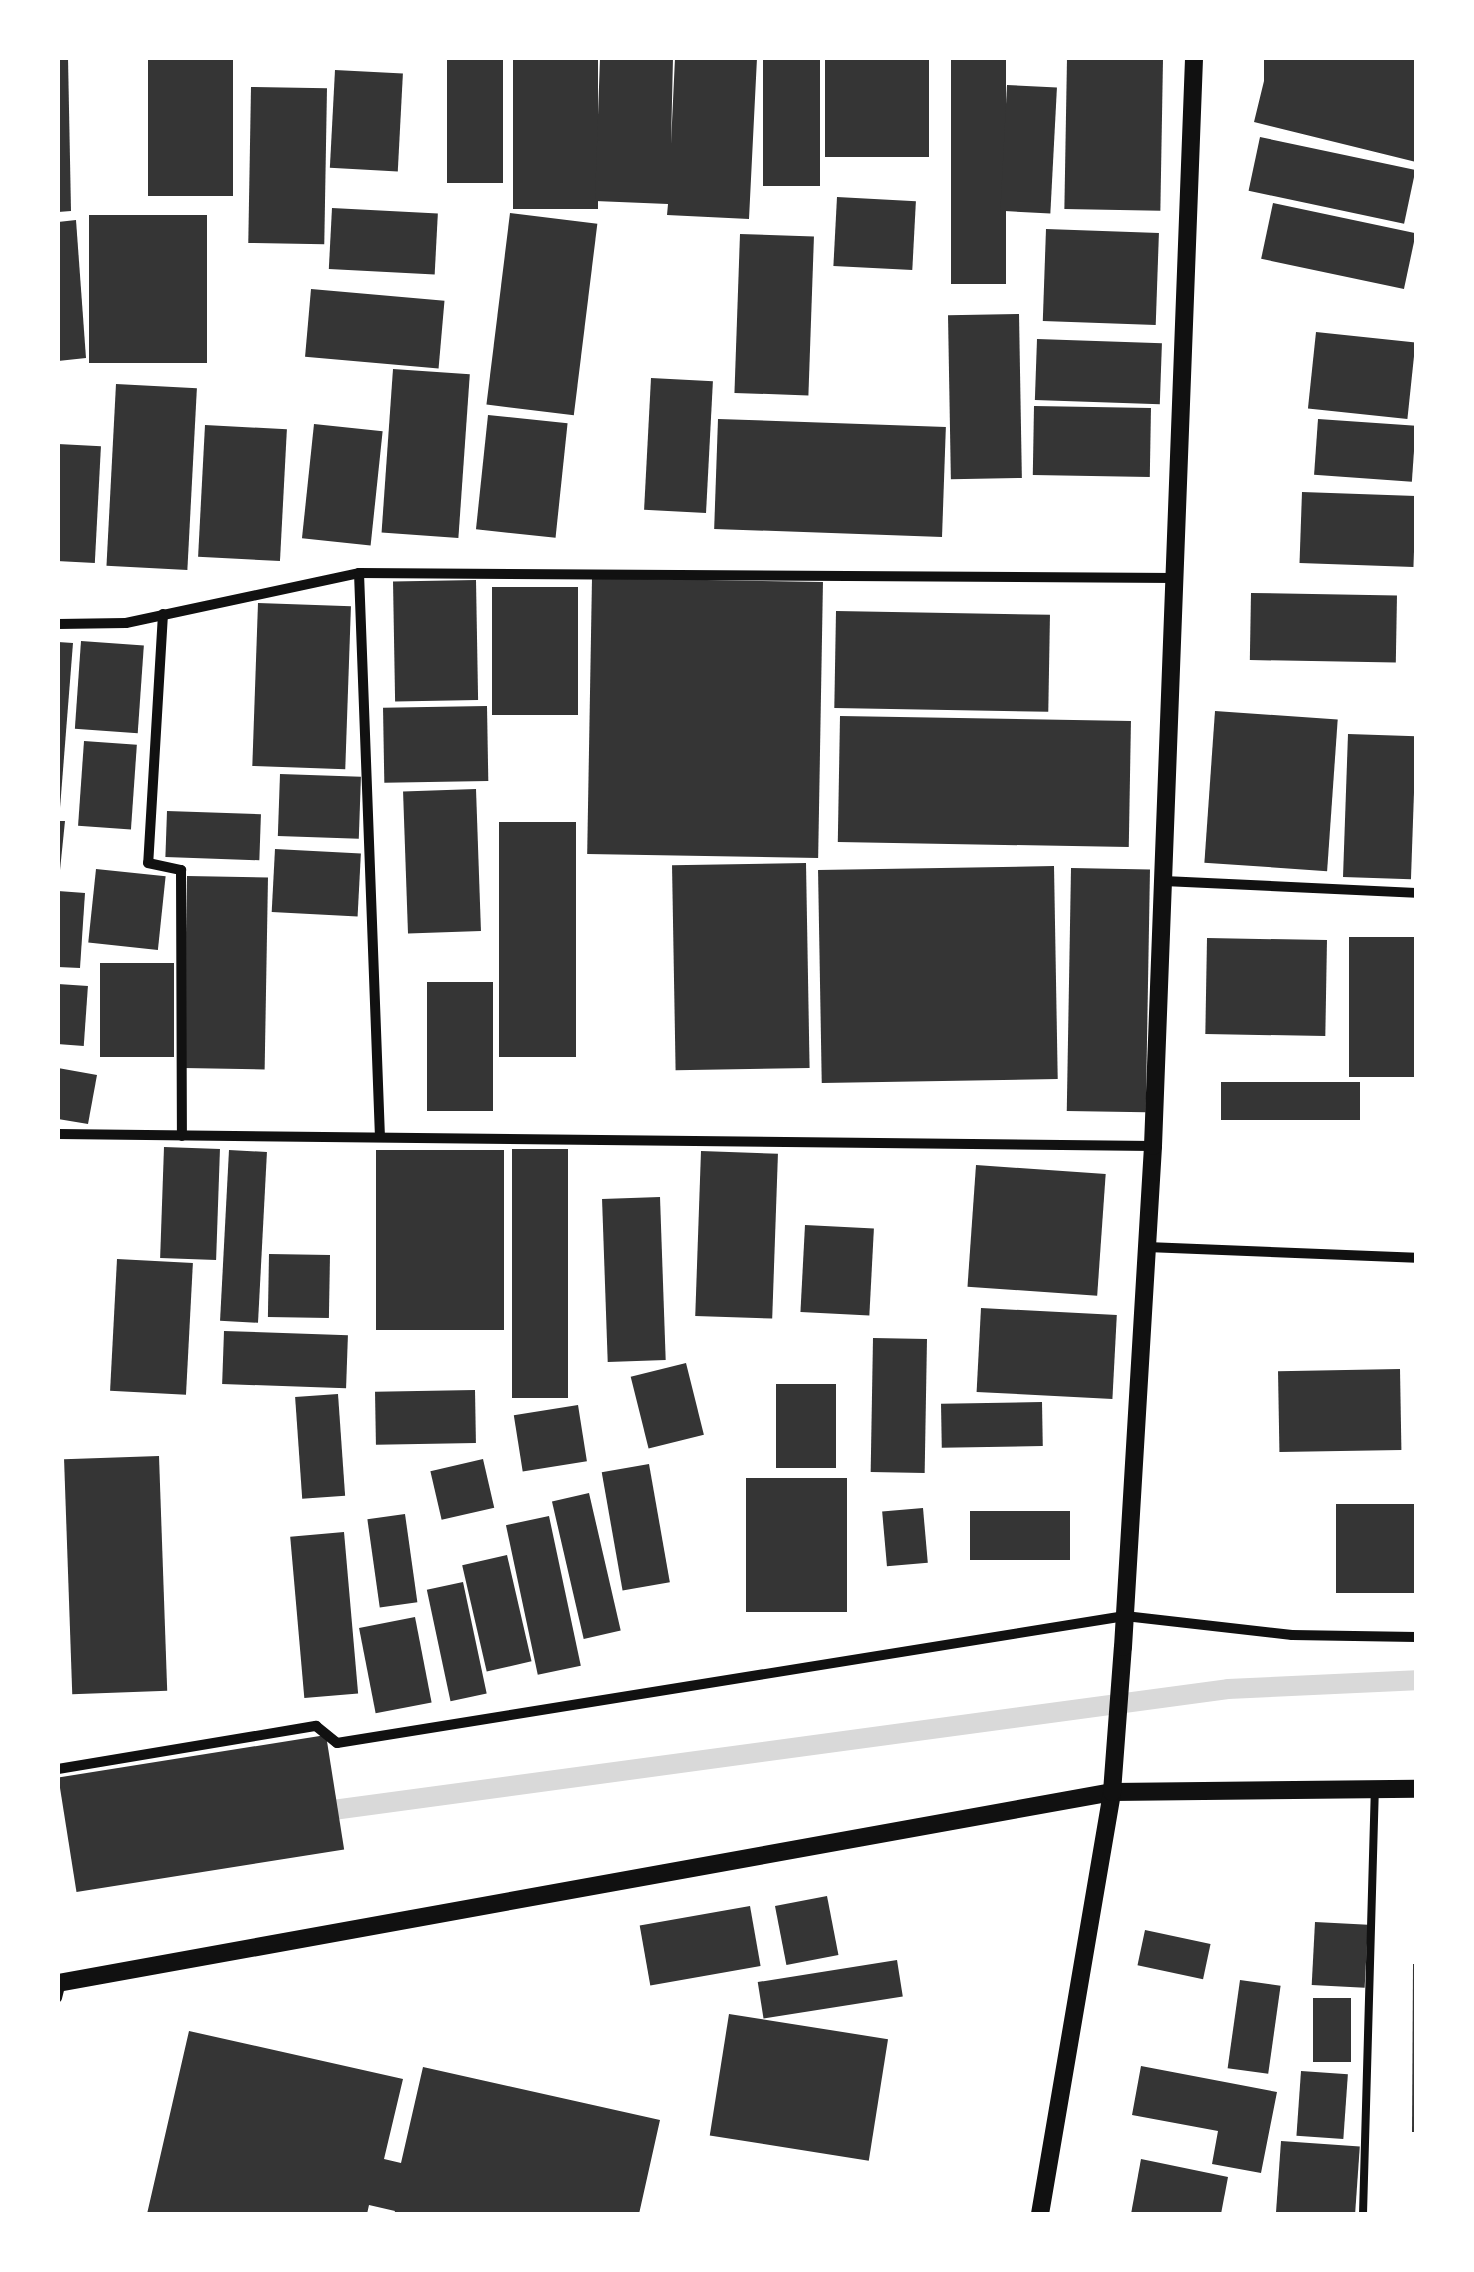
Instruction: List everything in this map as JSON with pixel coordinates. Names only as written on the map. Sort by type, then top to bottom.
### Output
[{"type":"street","points":[[1040,2214],[1112,1792],[1123,1647],[1153,1146],[1194,58]]},
{"type":"street","points":[[58,624],[126,623],[360,574],[1174,578]]},
{"type":"street","points":[[360,574],[380,1137]]},
{"type":"street","points":[[163,614],[148,863],[180,870],[182,1136]]},
{"type":"street","points":[[1164,882],[1416,893]]},
{"type":"street","points":[[58,1134],[1153,1146]]},
{"type":"street","points":[[1146,1247],[1416,1258]]},
{"type":"street","points":[[58,1769],[316,1726],[337,1744],[1125,1616],[1292,1636],[1416,1637]]},
{"type":"street","points":[[59,1988],[1112,1792],[1416,1789]]},
{"type":"lane","points":[[1364,2214],[1375,1790]]},
{"type":"building","points":[[58,58],[68,58],[71,211],[58,212]]},
{"type":"building","points":[[148,58],[233,58],[233,196],[148,196]]},
{"type":"building","points":[[447,58],[503,58],[503,183],[447,183]]},
{"type":"building","points":[[513,58],[598,58],[598,209],[513,209]]},
{"type":"building","points":[[600,58],[673,58],[671,144],[675,58],[757,58],[749,219],[667,215],[668,204],[595,201]]},
{"type":"building","points":[[763,58],[820,58],[820,186],[763,186]]},
{"type":"building","points":[[825,58],[929,58],[929,157],[825,157]]},
{"type":"building","points":[[951,58],[1006,58],[1006,284],[951,284]]},
{"type":"building","points":[[1067,58],[1163,60],[1160,211],[1064,209]]},
{"type":"building","points":[[1264,58],[1416,58],[1416,162],[1254,122],[1264,81]]},
{"type":"building","points":[[335,70],[403,74],[398,171],[330,168]]},
{"type":"building","points":[[1007,85],[1057,88],[1050,213],[1000,211]]},
{"type":"building","points":[[251,87],[327,88],[324,244],[248,243]]},
{"type":"building","points":[[1260,137],[1416,170],[1404,224],[1249,191]]},
{"type":"building","points":[[837,197],[916,201],[912,270],[833,266]]},
{"type":"building","points":[[1273,203],[1416,233],[1404,289],[1261,259]]},
{"type":"building","points":[[332,208],[438,214],[435,274],[329,269]]},
{"type":"building","points":[[510,213],[597,224],[574,415],[486,405]]},
{"type":"building","points":[[89,215],[207,215],[207,363],[89,363]]},
{"type":"building","points":[[76,220],[86,358],[58,361],[58,222]]},
{"type":"building","points":[[1046,229],[1159,233],[1156,325],[1043,321]]},
{"type":"building","points":[[740,234],[814,237],[808,395],[734,393]]},
{"type":"building","points":[[311,289],[444,301],[439,368],[305,357]]},
{"type":"building","points":[[1019,314],[1022,478],[951,479],[948,315]]},
{"type":"building","points":[[1316,332],[1415,342],[1407,419],[1308,409]]},
{"type":"building","points":[[1037,339],[1162,343],[1160,404],[1035,400]]},
{"type":"building","points":[[393,369],[470,374],[458,538],[382,533]]},
{"type":"building","points":[[651,378],[713,381],[706,513],[644,510]]},
{"type":"building","points":[[116,384],[197,388],[187,570],[106,566]]},
{"type":"building","points":[[1034,406],[1151,408],[1150,477],[1033,475]]},
{"type":"building","points":[[488,415],[568,423],[556,538],[476,529]]},
{"type":"building","points":[[718,419],[946,427],[942,537],[714,529]]},
{"type":"building","points":[[1318,419],[1416,426],[1412,482],[1314,475]]},
{"type":"building","points":[[314,424],[383,431],[371,546],[302,538]]},
{"type":"building","points":[[205,425],[287,429],[280,561],[198,557]]},
{"type":"building","points":[[58,444],[101,446],[95,563],[58,561]]},
{"type":"building","points":[[1302,492],[1416,496],[1413,567],[1300,563]]},
{"type":"building","points":[[592,578],[823,582],[818,858],[587,854]]},
{"type":"building","points":[[476,580],[478,700],[395,701],[393,581]]},
{"type":"building","points":[[492,587],[578,587],[578,715],[492,715]]},
{"type":"building","points":[[1251,593],[1397,596],[1396,663],[1250,660]]},
{"type":"building","points":[[258,603],[351,606],[345,769],[252,766]]},
{"type":"building","points":[[836,611],[1050,615],[1048,712],[834,708]]},
{"type":"building","points":[[81,641],[144,645],[138,733],[75,729]]},
{"type":"building","points":[[58,642],[73,643],[60,808],[58,808]]},
{"type":"building","points":[[487,706],[488,781],[384,783],[383,708]]},
{"type":"building","points":[[1215,711],[1338,720],[1327,871],[1204,863]]},
{"type":"building","points":[[840,716],[1131,721],[1129,847],[838,842]]},
{"type":"building","points":[[1348,734],[1416,736],[1411,879],[1343,877]]},
{"type":"building","points":[[84,741],[137,745],[131,829],[78,826]]},
{"type":"building","points":[[280,774],[361,777],[359,839],[278,836]]},
{"type":"building","points":[[476,789],[481,931],[408,933],[403,792]]},
{"type":"building","points":[[167,811],[261,814],[259,860],[165,857]]},
{"type":"building","points":[[58,821],[65,821],[60,870],[58,870]]},
{"type":"building","points":[[499,822],[576,822],[576,1057],[499,1057]]},
{"type":"building","points":[[275,849],[361,854],[358,916],[272,912]]},
{"type":"building","points":[[806,863],[810,1068],[676,1070],[672,865]]},
{"type":"building","points":[[1054,866],[1058,1079],[822,1083],[818,870]]},
{"type":"building","points":[[1071,868],[1150,869],[1146,1112],[1067,1111]]},
{"type":"building","points":[[96,869],[166,876],[158,950],[88,943]]},
{"type":"building","points":[[187,876],[268,877],[265,1069],[184,1068]]},
{"type":"building","points":[[58,891],[85,893],[80,968],[58,967]]},
{"type":"building","points":[[1349,937],[1416,937],[1416,1077],[1349,1077]]},
{"type":"building","points":[[1207,938],[1327,940],[1325,1036],[1205,1034]]},
{"type":"building","points":[[100,963],[174,963],[174,1057],[100,1057]]},
{"type":"building","points":[[427,982],[493,982],[493,1111],[427,1111]]},
{"type":"building","points":[[58,984],[88,986],[84,1046],[58,1044]]},
{"type":"building","points":[[58,1068],[97,1075],[88,1124],[58,1119]]},
{"type":"building","points":[[1221,1082],[1360,1082],[1360,1120],[1221,1120]]},
{"type":"building","points":[[164,1147],[220,1149],[216,1260],[160,1258]]},
{"type":"building","points":[[512,1149],[568,1149],[568,1398],[512,1398]]},
{"type":"building","points":[[229,1150],[267,1152],[258,1323],[220,1321]]},
{"type":"building","points":[[376,1150],[504,1150],[504,1330],[376,1330]]},
{"type":"building","points":[[701,1151],[778,1154],[772,1319],[695,1316]]},
{"type":"building","points":[[976,1165],[1106,1174],[1097,1296],[967,1287]]},
{"type":"building","points":[[660,1197],[666,1360],[608,1362],[602,1199]]},
{"type":"building","points":[[805,1225],[874,1229],[869,1315],[800,1312]]},
{"type":"building","points":[[269,1254],[330,1255],[329,1318],[268,1317]]},
{"type":"building","points":[[117,1259],[193,1263],[186,1395],[110,1391]]},
{"type":"building","points":[[981,1308],[1117,1315],[1112,1399],[977,1392]]},
{"type":"building","points":[[224,1331],[348,1335],[346,1388],[222,1384]]},
{"type":"building","points":[[873,1338],[927,1339],[925,1473],[871,1472]]},
{"type":"building","points":[[686,1363],[704,1435],[649,1449],[631,1377]]},
{"type":"building","points":[[1400,1369],[1401,1450],[1279,1452],[1278,1371]]},
{"type":"building","points":[[776,1384],[836,1384],[836,1468],[776,1468]]},
{"type":"building","points":[[475,1390],[476,1443],[376,1445],[375,1392]]},
{"type":"building","points":[[338,1394],[345,1496],[302,1499],[295,1397]]},
{"type":"building","points":[[1042,1402],[1043,1446],[942,1448],[941,1404]]},
{"type":"building","points":[[578,1405],[587,1461],[523,1471],[514,1415]]},
{"type":"building","points":[[159,1456],[167,1691],[72,1694],[64,1459]]},
{"type":"building","points":[[483,1459],[494,1508],[442,1520],[430,1471]]},
{"type":"building","points":[[649,1464],[670,1582],[623,1591],[602,1472]]},
{"type":"building","points":[[746,1478],[847,1478],[847,1612],[746,1612]]},
{"type":"building","points":[[589,1493],[621,1630],[584,1639],[552,1502]]},
{"type":"building","points":[[1336,1504],[1416,1504],[1416,1593],[1336,1593]]},
{"type":"building","points":[[923,1508],[928,1563],[887,1566],[882,1512]]},
{"type":"building","points":[[970,1511],[1070,1511],[1070,1560],[970,1560]]},
{"type":"building","points":[[405,1514],[417,1602],[380,1607],[367,1519]]},
{"type":"building","points":[[549,1516],[581,1666],[538,1675],[506,1525]]},
{"type":"building","points":[[344,1532],[358,1693],[304,1698],[290,1537]]},
{"type":"building","points":[[507,1555],[532,1661],[487,1672],[462,1565]]},
{"type":"building","points":[[463,1582],[487,1694],[451,1701],[427,1590]]},
{"type":"building","points":[[415,1617],[432,1702],[376,1713],[359,1628]]},
{"type":"building","points":[[326,1735],[344,1850],[76,1892],[58,1777]]},
{"type":"building","points":[[827,1896],[838,1955],[786,1965],[775,1906]]},
{"type":"building","points":[[750,1906],[761,1966],[650,1986],[640,1925]]},
{"type":"building","points":[[1315,1922],[1368,1925],[1365,1988],[1312,1985]]},
{"type":"building","points":[[1145,1930],[1211,1944],[1203,1979],[1138,1965]]},
{"type":"building","points":[[897,1960],[903,1997],[764,2019],[758,1982]]},
{"type":"building","points":[[1416,1964],[1416,2132],[1412,2132]]},
{"type":"building","points":[[1240,1980],[1281,1986],[1268,2074],[1228,2068]]},
{"type":"building","points":[[1313,1998],[1351,1998],[1351,2062],[1313,2062]]},
{"type":"building","points":[[729,2014],[888,2039],[869,2161],[710,2135]]},
{"type":"building","points":[[189,2031],[403,2079],[384,2159],[401,2163],[423,2067],[660,2120],[639,2214],[394,2214],[395,2211],[369,2205],[367,2214],[147,2214]]},
{"type":"building","points":[[1141,2066],[1277,2092],[1261,2173],[1212,2164],[1218,2131],[1132,2115]]},
{"type":"building","points":[[1301,2071],[1348,2074],[1343,2139],[1296,2136]]},
{"type":"building","points":[[1281,2141],[1360,2147],[1355,2214],[1276,2214]]},
{"type":"building","points":[[1141,2159],[1228,2177],[1221,2214],[1131,2214]]},
{"type":"waterway","points":[[311,1813],[1228,1689],[1416,1680]]}]
